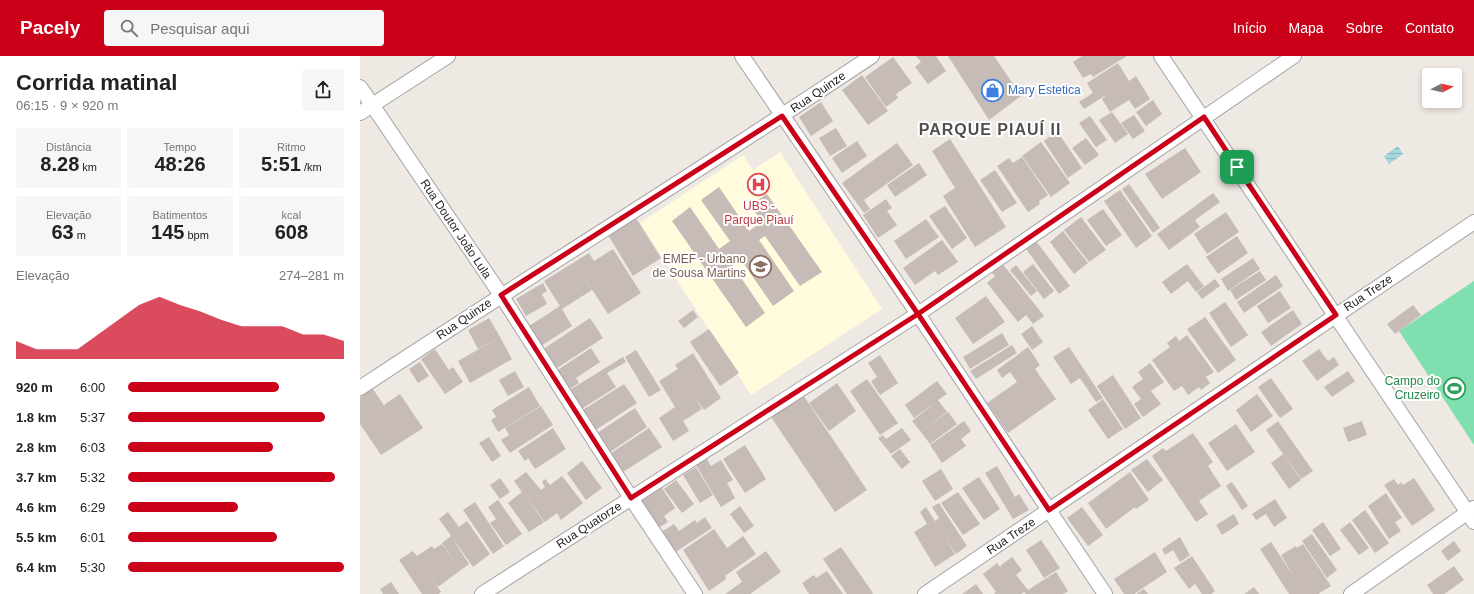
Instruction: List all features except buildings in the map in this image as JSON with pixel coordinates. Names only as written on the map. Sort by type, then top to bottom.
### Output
[{"type":"street","points":[[360,113],[448,56]]},
{"type":"street","points":[[742,56],[918,314],[1105,594]]},
{"type":"street","name":"Rua Quinze","points":[[360,388],[501,295],[782,116],[872,56]]},
{"type":"street","points":[[1161,56],[1204,117],[1336,315],[1472,514],[1351,594]]},
{"type":"street","name":"Rua Quatorze","points":[[482,594],[918,314],[1294,56]]},
{"type":"street","name":"Rua Doutor João Lula","points":[[360,87],[501,295],[631,498],[695,594]]},
{"type":"street","name":"Rua Treze","points":[[925,594],[1474,222]]},
{"type":"shaded area","name":"EMEF - Urbano de Sousa Martins","points":[[780,152],[882,309],[751,395],[640,223],[743,155],[753,170]]},
{"type":"green space","name":"Campo do Cruzeiro","points":[[1474,281],[1474,445],[1399,331]]},
{"type":"water","points":[[1398,146],[1403,154],[1389,164],[1384,156]]},
{"type":"place","name":"Mary Estetica","points":[[993,90]]},
{"type":"place","name":"UBS - Parque Piauí","points":[[759,185]]},
{"type":"place","name":"EMEF - Urbano de Sousa Martins","points":[[761,266]]},
{"type":"place","name":"Campo do Cruzeiro","points":[[1455,388]]},
{"type":"district","name":"PARQUE PIAUÍ II","points":[[990,129]]},
{"type":"route","points":[[1237,167],[1204,117],[918,314],[631,498],[501,295],[782,116],[918,314],[1049,510],[1336,315],[1237,167]]}]
